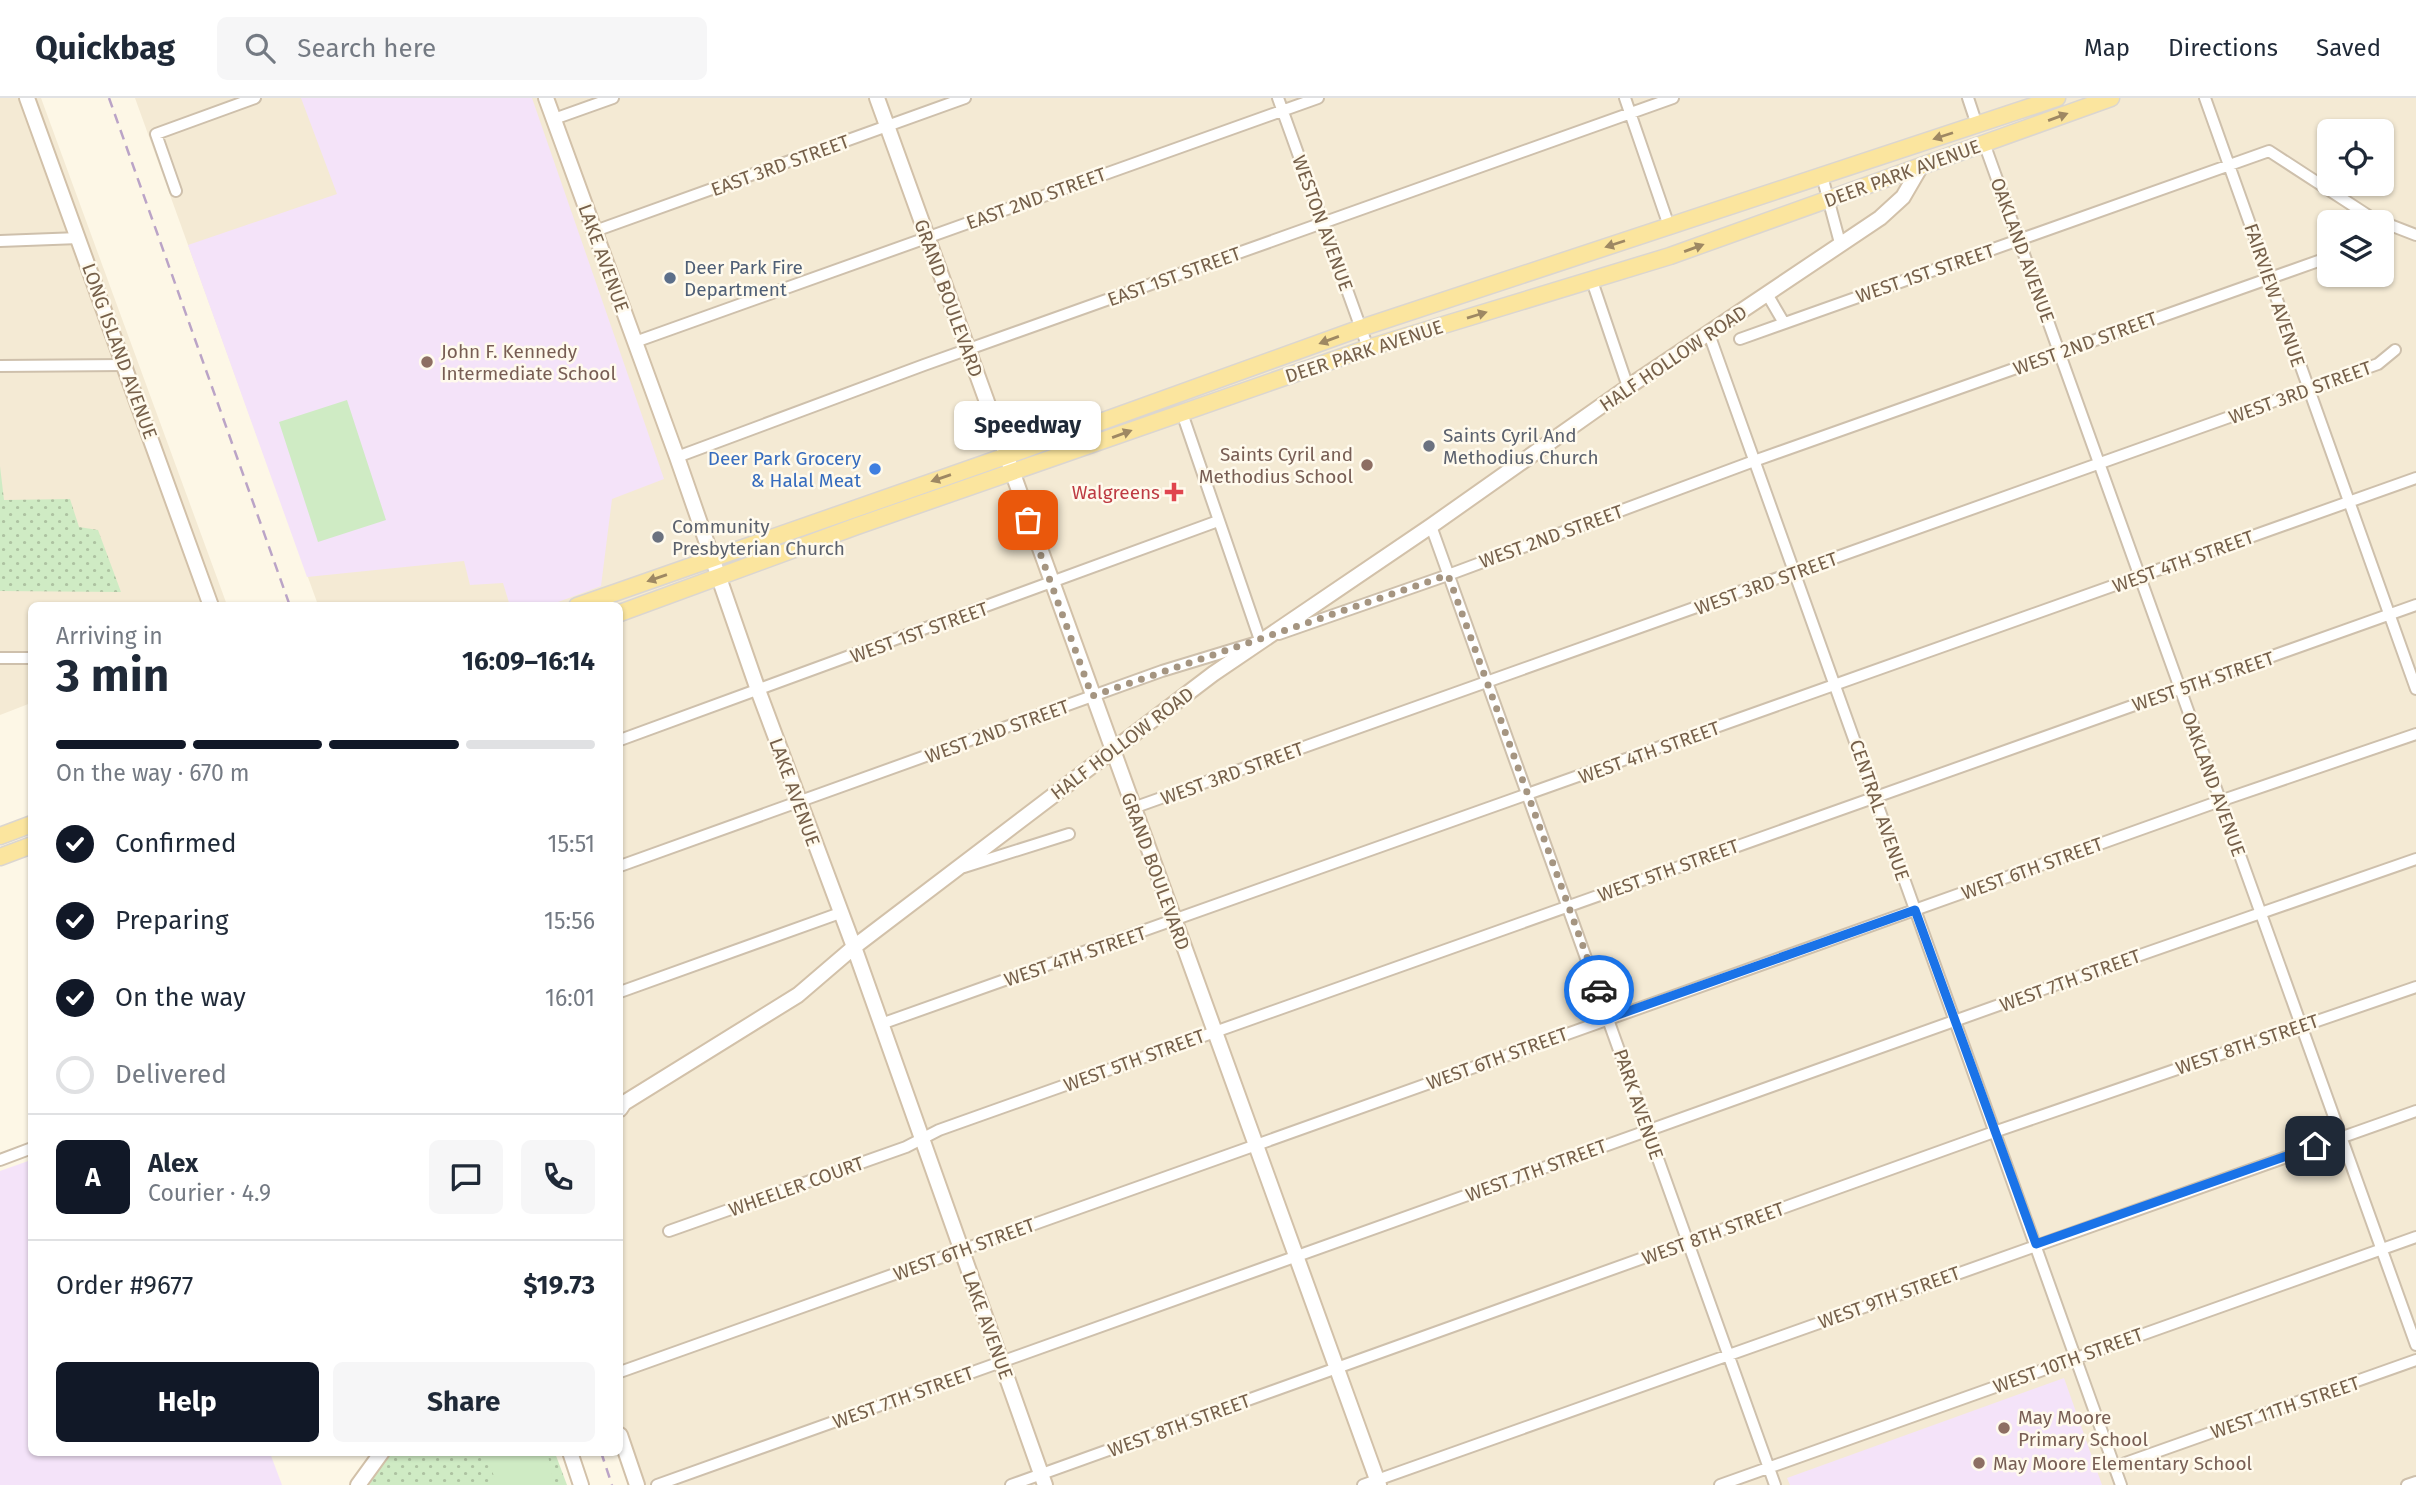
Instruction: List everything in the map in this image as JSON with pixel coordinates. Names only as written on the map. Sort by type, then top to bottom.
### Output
[{"type":"main road","name":"DEER PARK AVENUE","points":[[588,602],[1361,328],[2057,98]]},
{"type":"main road","name":"DEER PARK AVENUE","points":[[623,612],[857,526],[1368,348],[1671,256],[2110,98]]},
{"type":"main road","points":[[0,836],[27,826]]},
{"type":"main road","points":[[0,852],[27,826]]},
{"type":"main road","points":[[0,857],[28,846]]},
{"type":"street","name":"LONG ISLAND AVENUE","points":[[27,98],[210,602]]},
{"type":"street","points":[[176,191],[156,134],[234,102],[255,98]]},
{"type":"street","name":"LAKE AVENUE","points":[[546,98],[677,457],[758,690],[854,947],[1043,1480]]},
{"type":"street","points":[[554,119],[613,98]]},
{"type":"street","name":"GRAND BOULEVARD","points":[[877,98],[1112,752],[1257,1144],[1337,1368],[1373,1483]]},
{"type":"street","name":"EAST 3RD STREET","points":[[595,231],[965,98]]},
{"type":"street","name":"WESTON AVENUE","points":[[1278,98],[1368,348]]},
{"type":"street","name":"EAST 2ND STREET","points":[[635,342],[1318,98]]},
{"type":"street","points":[[1625,98],[1669,226]]},
{"type":"street","name":"EAST 1ST STREET","points":[[677,457],[967,350],[1673,98]]},
{"type":"street","points":[[1968,98],[1978,125]]},
{"type":"street","name":"FAIRVIEW AVENUE","points":[[2206,98],[2416,689]]},
{"type":"street","name":"OAKLAND AVENUE","points":[[1984,143],[2416,1345]]},
{"type":"street","name":"WEST 1ST STREET","points":[[1740,339],[2269,151],[2372,218],[2416,235]]},
{"type":"street","name":"HALF HOLLOW ROAD","points":[[623,1104],[798,995],[854,947],[1260,640],[1880,218],[1906,193],[1921,166]]},
{"type":"street","points":[[1822,176],[1840,243]]},
{"type":"street","points":[[0,242],[79,238]]},
{"type":"street","name":"WEST 2ND STREET","points":[[623,865],[1162,671],[1448,575],[1754,461],[2317,261]]},
{"type":"street","points":[[1592,281],[1628,387]]},
{"type":"street","points":[[1767,294],[1783,323]]},
{"type":"street","name":"CENTRAL AVENUE","points":[[1709,334],[2121,1485]]},
{"type":"street","name":"WEST 3RD STREET","points":[[1133,808],[2378,365],[2395,350]]},
{"type":"street","points":[[0,366],[125,365]]},
{"type":"street","points":[[1182,413],[1260,640]]},
{"type":"street","name":"WEST 4TH STREET","points":[[881,1024],[2416,478]]},
{"type":"street","name":"WEST 1ST STREET","points":[[623,739],[1218,521]]},
{"type":"street","name":"PARK AVENUE","points":[[1431,526],[1775,1485]]},
{"type":"street","name":"WEST 5TH STREET","points":[[922,1138],[1215,1031],[2416,605]]},
{"type":"street","points":[[0,658],[28,658]]},
{"type":"street","name":"WEST 6TH STREET","points":[[623,1371],[1609,1018],[2416,734]]},
{"type":"street","points":[[958,869],[1069,834]]},
{"type":"street","name":"WEST 7TH STREET","points":[[657,1485],[1647,1130],[2416,859]]},
{"type":"street","points":[[623,991],[840,913]]},
{"type":"street","name":"WEST 8TH STREET","points":[[1011,1485],[1043,1480],[1337,1368],[1994,1132],[2416,987]]},
{"type":"street","name":"WEST 9TH STREET","points":[[1373,1483],[2036,1244],[2416,1111]]},
{"type":"street","name":"WHEELER COURT","points":[[669,1231],[906,1147],[922,1138]]},
{"type":"street","points":[[0,1160],[28,1150]]},
{"type":"street","name":"WEST 10TH STREET","points":[[1720,1485],[2416,1237]]},
{"type":"street","name":"WEST 11TH STREET","points":[[2114,1467],[2416,1360]]},
{"type":"street","points":[[623,1444],[637,1485]]},
{"type":"street","points":[[359,1485],[379,1456]]},
{"type":"street","points":[[571,1456],[581,1485]]},
{"type":"street","points":[[2407,1485],[2416,1482]]},
{"type":"shaded area","points":[[0,98],[41,98],[226,602],[28,602],[28,704],[0,715]]},
{"type":"shaded area","points":[[135,98],[2416,98],[2416,1485],[637,1485],[623,1444],[623,602],[317,602]]},
{"type":"shaded area","name":"John F. Kennedy Intermediate School","points":[[301,98],[532,98],[664,479],[612,499],[601,586],[558,602],[509,602],[503,583],[470,585],[464,561],[307,577],[188,245],[337,194]]},
{"type":"shaded area","points":[[28,1161],[28,1456],[271,1456],[282,1485],[0,1485],[0,1171]]},
{"type":"shaded area","name":"May Moore Primary School","points":[[2064,1378],[2102,1485],[1790,1485],[1787,1478]]},
{"type":"green space","points":[[347,400],[386,520],[318,542],[279,422]]},
{"type":"green space","points":[[0,466],[4,500],[70,499],[79,527],[98,530],[121,592],[0,591]]},
{"type":"green space","points":[[387,1456],[556,1456],[567,1485],[369,1485]]},
{"type":"green space","points":[[489,1456],[548,1456],[552,1471],[551,1485],[497,1485]]},
{"type":"railway","points":[[109,98],[289,602]]},
{"type":"railway","points":[[602,1456],[612,1485]]},
{"type":"way so far","points":[[1028,520],[1092,696],[1448,575],[1599,990]]},
{"type":"place","name":"Deer Park Fire Department","points":[[670,278]]},
{"type":"place","name":"John F. Kennedy Intermediate School","points":[[427,362]]},
{"type":"place","name":"Saints Cyril And Methodius Church","points":[[1429,446]]},
{"type":"place","name":"Saints Cyril and Methodius School","points":[[1367,465]]},
{"type":"place","name":"Deer Park Grocery & Halal Meat","points":[[875,469]]},
{"type":"place","name":"Walgreens","points":[[1174,492]]},
{"type":"place","name":"Speedway","points":[[1028,520]]},
{"type":"place","name":"Community Presbyterian Church","points":[[658,537]]},
{"type":"place","name":"May Moore Primary School","points":[[2004,1428]]},
{"type":"place","name":"May Moore Elementary School","points":[[1979,1463]]},
{"type":"route","points":[[1599,990],[1609,1018],[1915,910],[2036,1244],[2315,1146]]}]
